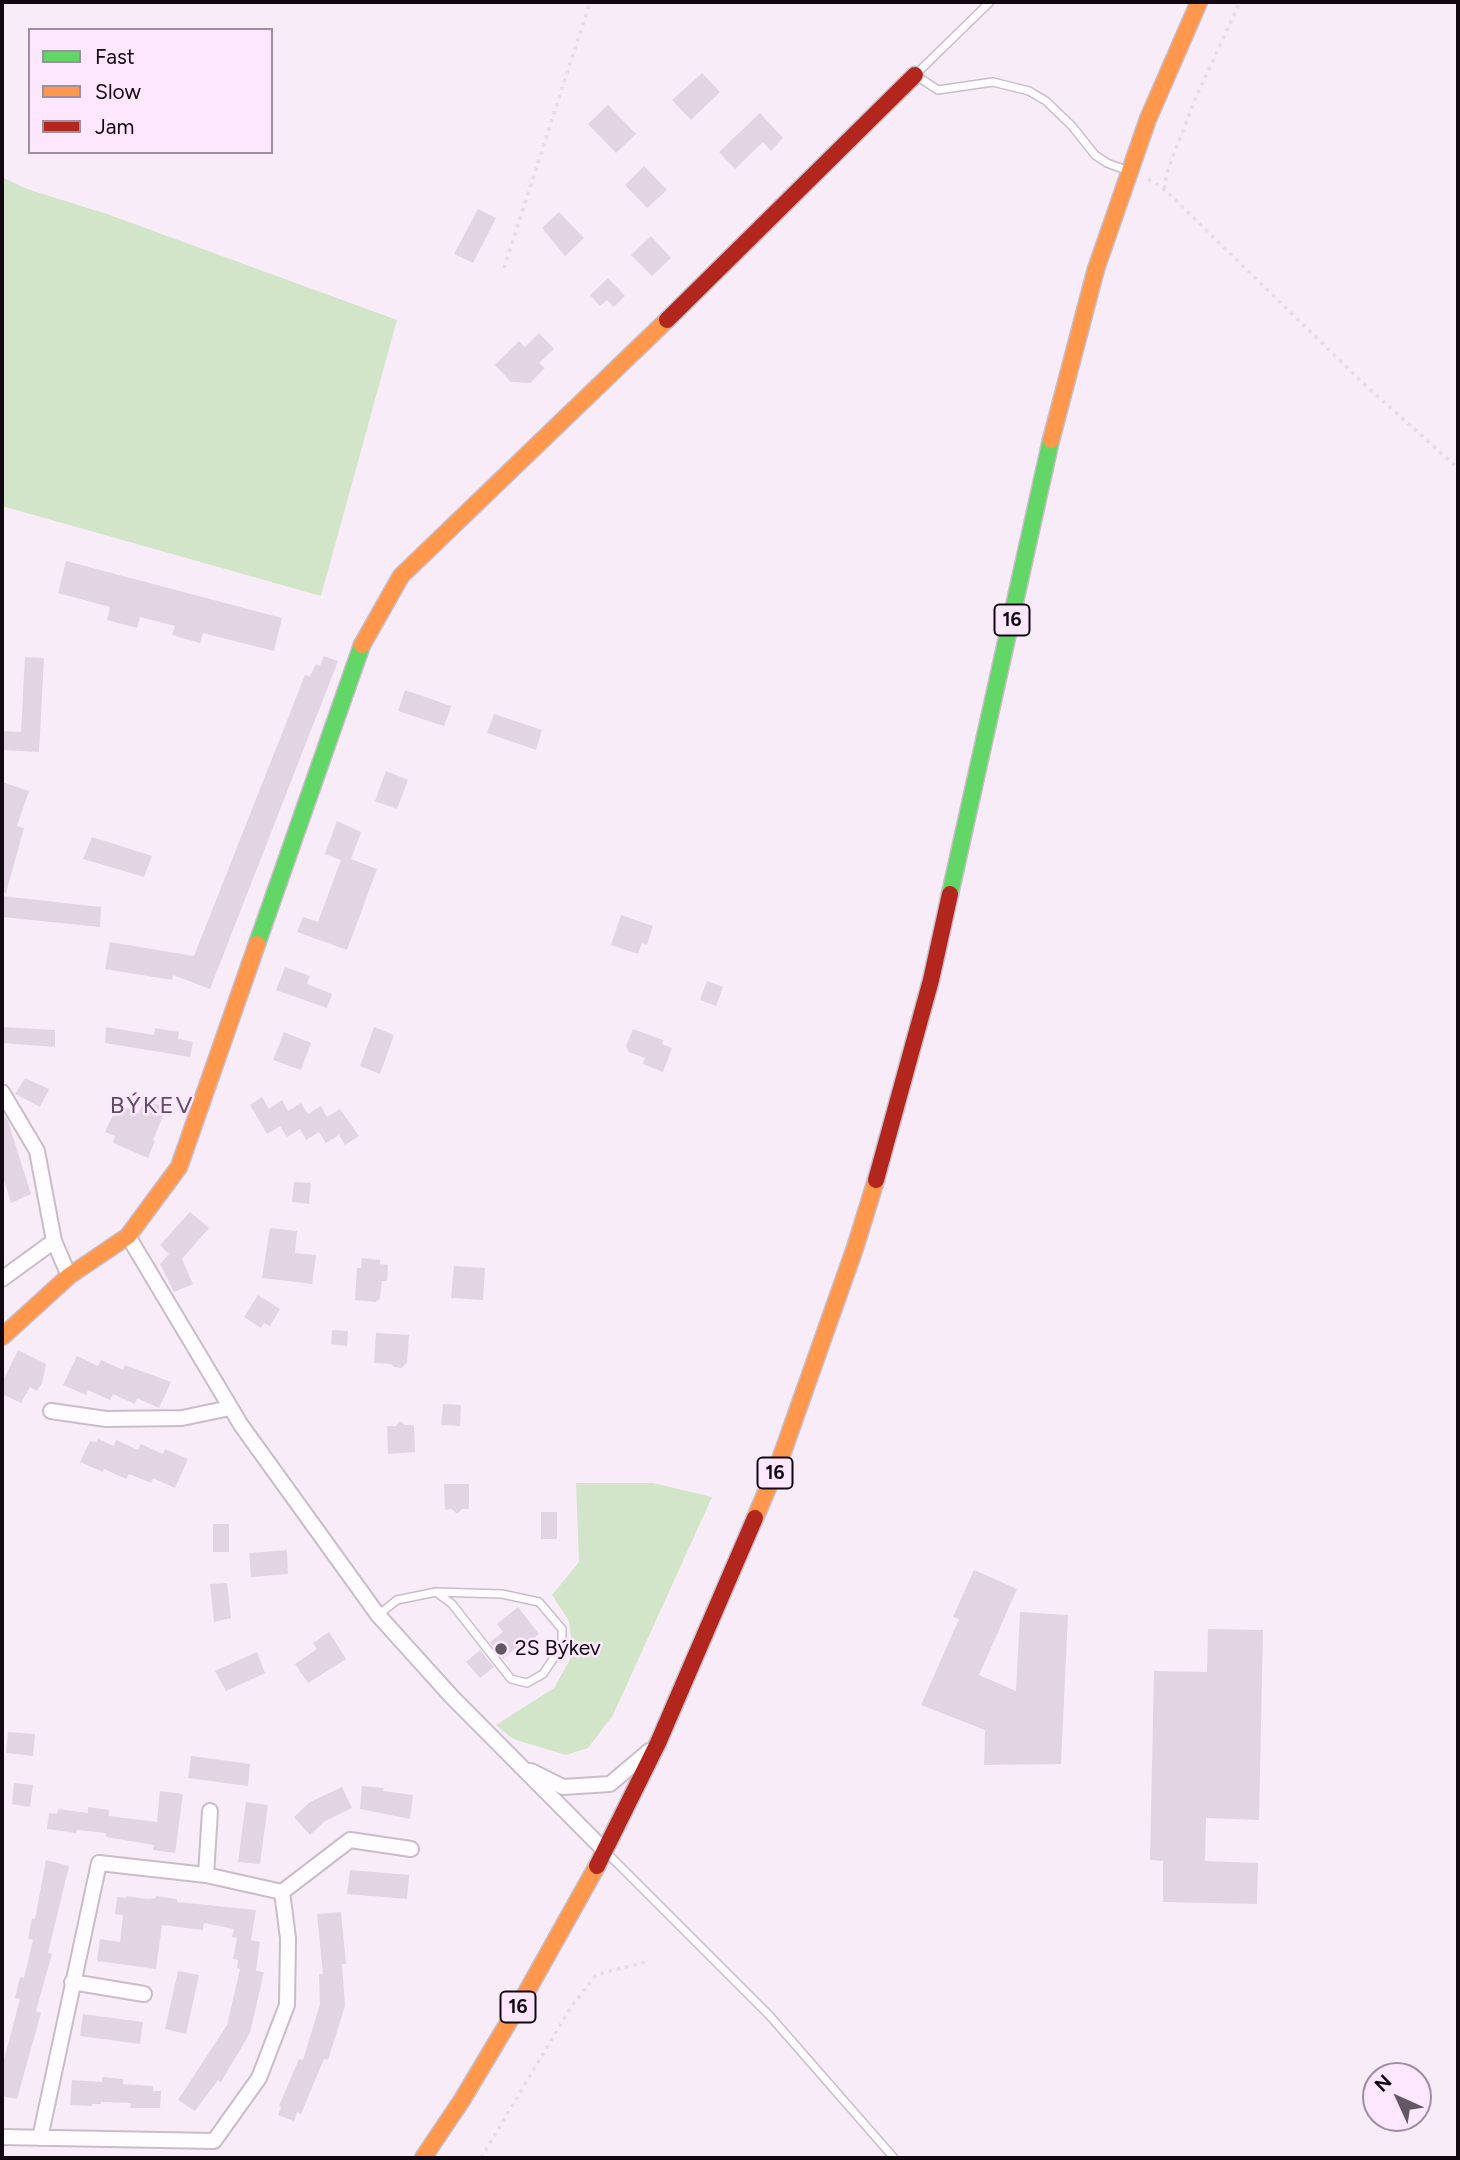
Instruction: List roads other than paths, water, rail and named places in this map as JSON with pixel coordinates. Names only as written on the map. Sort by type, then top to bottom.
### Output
[{"type":"main road","name":"16","points":[[424,2158],[526,1993],[605,1851],[659,1743],[780,1460],[855,1248],[895,1115],[955,881],[1054,425],[1096,270],[1148,119],[1199,2]]},
{"type":"main road","points":[[2,1337],[69,1276],[128,1236],[179,1167],[361,647],[401,576],[619,367],[915,75]]},
{"type":"street","points":[[2,1091],[37,1151],[54,1241],[69,1276]]},
{"type":"street","points":[[128,1236],[230,1408],[378,1615],[452,1697],[605,1851]]},
{"type":"street","points":[[2,1279],[54,1241]]},
{"type":"street","points":[[51,1411],[106,1419],[182,1418],[230,1408]]},
{"type":"street","points":[[518,1763],[563,1787],[610,1784],[659,1743]]},
{"type":"street","points":[[206,1875],[210,1811]]},
{"type":"street","points":[[282,1892],[350,1840],[411,1849]]},
{"type":"street","points":[[40,2138],[99,1863],[206,1875],[282,1892]]},
{"type":"street","points":[[2,2137],[214,2141],[259,2078],[287,2005],[288,1938],[282,1892]]},
{"type":"street","points":[[72,1982],[144,1994]]},
{"type":"lane","points":[[990,2],[915,75],[938,89],[993,82],[1029,91],[1046,101],[1072,126],[1095,155],[1107,163],[1129,171]]},
{"type":"lane","points":[[378,1615],[397,1600],[436,1592],[502,1594],[539,1602],[562,1629],[562,1646],[544,1675],[527,1683],[511,1679],[452,1604],[436,1592]]},
{"type":"lane","points":[[605,1851],[769,2016],[894,2158]]},
{"type":"place","name":"2S Býkev","points":[[501,1649]]},
{"type":"district","name":"BÝKEV","points":[[152,1106]]}]
